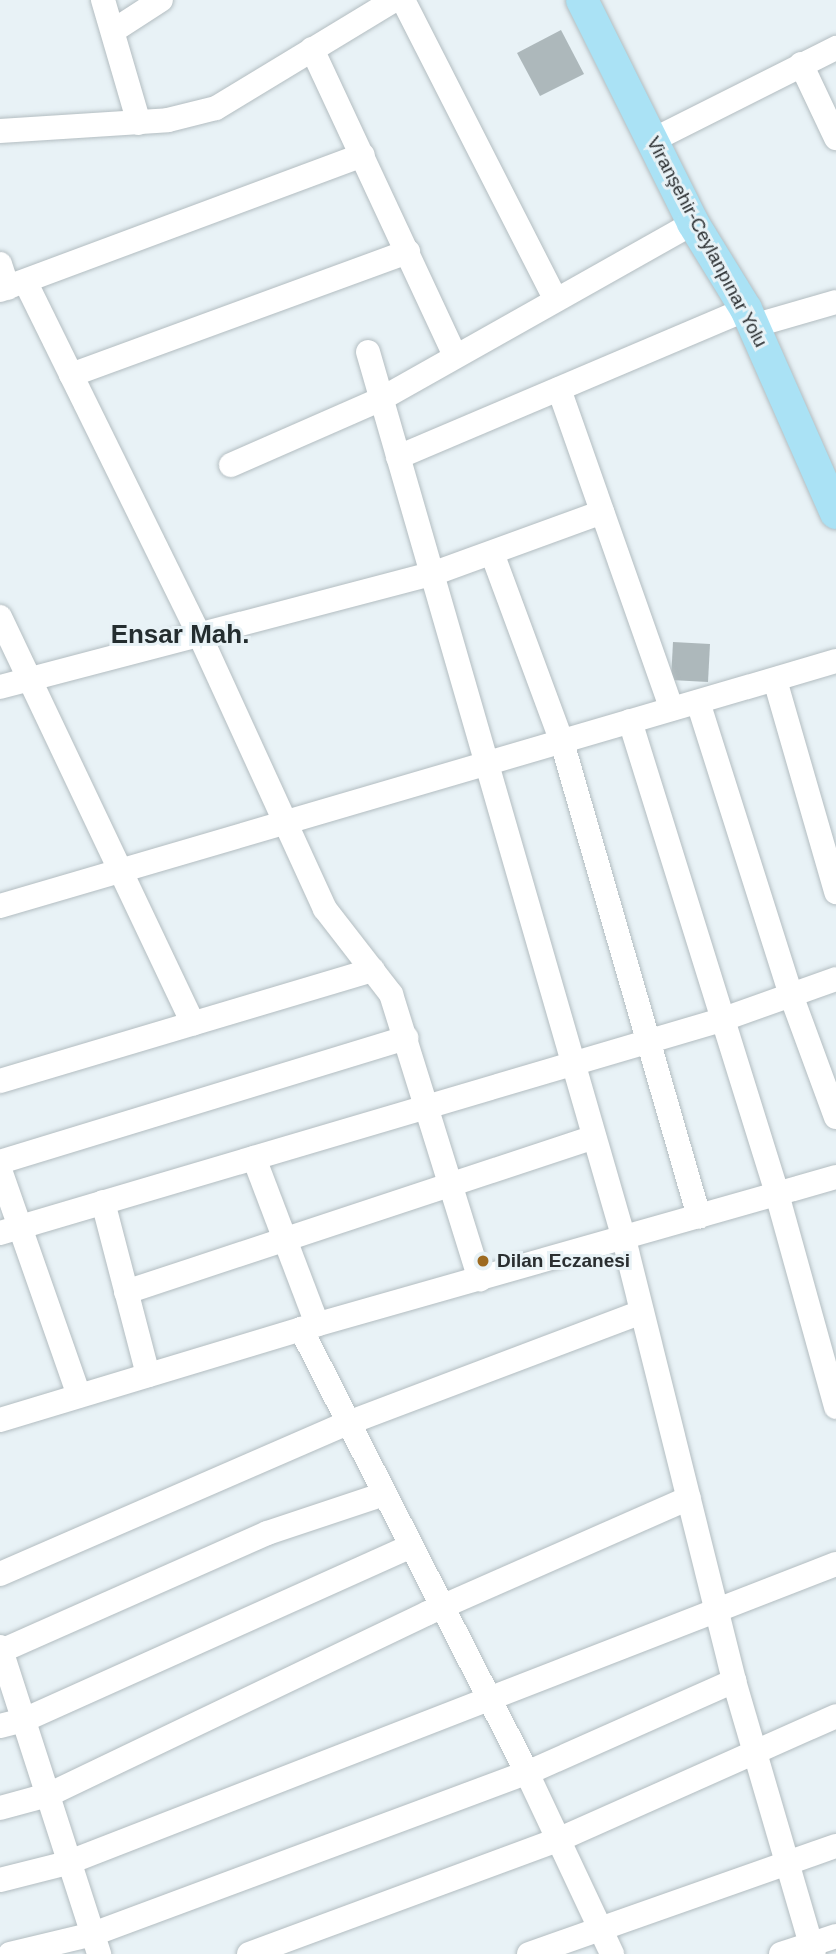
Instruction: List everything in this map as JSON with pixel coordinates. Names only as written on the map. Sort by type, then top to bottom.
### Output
[{"type":"main road","name":"Viranşehir-Ceylanpınar Yolu","points":[[581,5],[653,139],[693,223],[750,318],[836,513]]},
{"type":"street","points":[[103,0],[139,122]]},
{"type":"street","points":[[113,31],[161,0]]},
{"type":"street","points":[[0,131],[139,122],[216,108],[394,0]]},
{"type":"street","points":[[403,0],[555,298]]},
{"type":"street","points":[[653,139],[836,48]]},
{"type":"street","points":[[312,49],[455,355]]},
{"type":"street","points":[[801,64],[836,138]]},
{"type":"street","points":[[11,287],[363,155]]},
{"type":"street","points":[[231,465],[381,399],[555,298],[693,223]]},
{"type":"street","points":[[71,376],[408,252]]},
{"type":"street","points":[[0,264],[11,287],[71,376],[200,636],[325,909],[391,993],[428,1104],[480,1279]]},
{"type":"street","points":[[398,457],[559,389],[750,318],[836,302]]},
{"type":"street","points":[[368,352],[624,1239],[734,1681],[813,1949]]},
{"type":"street","points":[[559,389],[672,709]]},
{"type":"street","points":[[0,687],[432,573],[602,512]]},
{"type":"street","points":[[492,553],[562,742],[699,1217]]},
{"type":"street","points":[[0,617],[193,1023]]},
{"type":"street","points":[[0,906],[836,661]]},
{"type":"street","points":[[775,680],[836,892]]},
{"type":"street","points":[[698,702],[791,995],[836,1117]]},
{"type":"street","points":[[630,721],[721,1020],[828,1344],[836,1407]]},
{"type":"street","points":[[0,1081],[373,970]]},
{"type":"street","points":[[10,1230],[428,1104],[721,1020],[836,979]]},
{"type":"street","points":[[0,1162],[406,1038]]},
{"type":"street","points":[[126,1292],[594,1137]]},
{"type":"street","points":[[254,1158],[284,1238],[309,1327],[348,1423],[486,1699],[560,1839],[612,1954]]},
{"type":"street","points":[[0,1170],[10,1230],[79,1396]]},
{"type":"street","points":[[0,1420],[309,1327],[836,1177]]},
{"type":"street","points":[[103,1202],[148,1376]]},
{"type":"street","points":[[0,1574],[348,1423],[642,1312]]},
{"type":"street","points":[[96,1944],[67,1863],[1,1649],[267,1533],[384,1494]]},
{"type":"street","points":[[0,1808],[48,1795],[441,1607],[689,1498]]},
{"type":"street","points":[[0,1726],[24,1720],[411,1546]]},
{"type":"street","points":[[0,1880],[67,1863],[486,1699],[717,1614],[836,1564]]},
{"type":"street","points":[[10,1954],[96,1944],[527,1773],[734,1681]]},
{"type":"street","points":[[248,1954],[560,1839],[836,1716]]},
{"type":"street","points":[[528,1954],[836,1846]]},
{"type":"street","points":[[781,1954],[813,1949],[836,1936]]},
{"type":"building","points":[[561,30],[584,74],[540,96],[517,53]]},
{"type":"building","points":[[673,642],[710,644],[708,682],[671,680]]},
{"type":"place","name":"Dilan Eczanesi","points":[[483,1261]]},
{"type":"district","name":"Ensar Mah.","points":[[180,635]]}]
